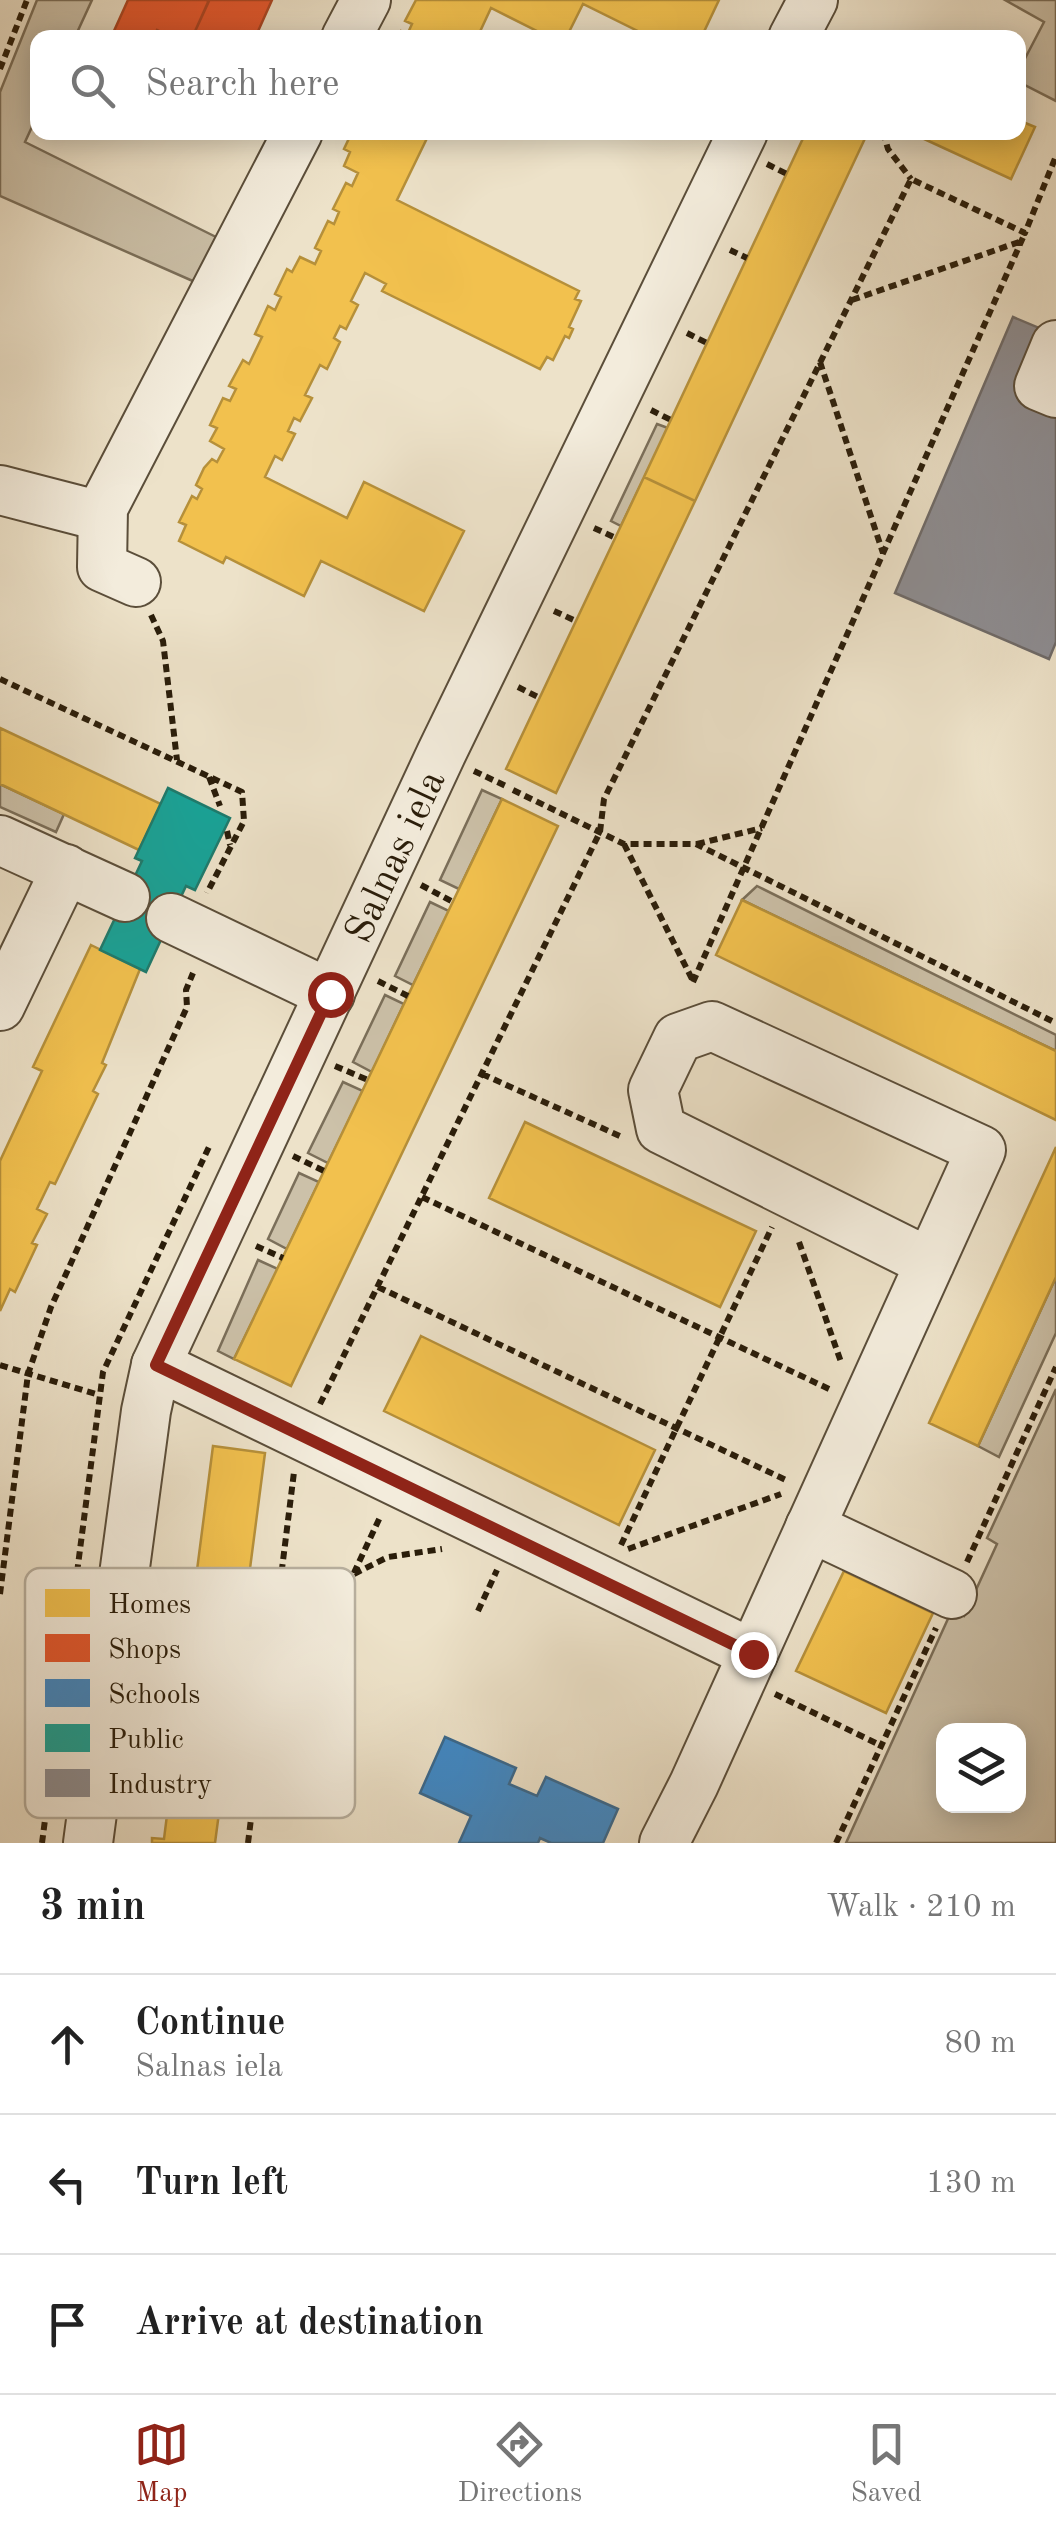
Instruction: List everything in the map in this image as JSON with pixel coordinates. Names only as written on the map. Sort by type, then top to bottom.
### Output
[{"type":"street","points":[[350,30],[366,0]]},
{"type":"street","points":[[797,30],[812,0]]},
{"type":"street","points":[[136,582],[102,567],[103,508],[294,140]]},
{"type":"street","name":"Salnas iela","points":[[125,1568],[156,1365],[349,985],[458,718],[740,140]]},
{"type":"street","points":[[1056,345],[1040,386],[1056,393]]},
{"type":"street","points":[[0,490],[90,513],[103,508]]},
{"type":"street","points":[[0,840],[125,897]]},
{"type":"street","points":[[0,1006],[11,953],[66,869]]},
{"type":"street","points":[[214,925],[349,985]]},
{"type":"street","points":[[664,1843],[747,1666],[981,1150],[712,1026],[678,1038],[653,1090],[661,1129],[793,1215],[930,1262]]},
{"type":"street","points":[[156,1365],[396,1481],[747,1666]]},
{"type":"street","points":[[810,1527],[952,1594]]},
{"type":"street","name":"Salnas iela","points":[[88,1843],[91,1818]]},
{"type":"path","points":[[0,69],[27,0]]},
{"type":"path","points":[[885,140],[911,180],[1023,237]]},
{"type":"path","points":[[693,982],[1056,156]]},
{"type":"path","points":[[282,1568],[294,1471],[306,1438],[600,832],[604,799],[911,180]]},
{"type":"path","points":[[851,301],[1023,237]]},
{"type":"path","points":[[820,362],[883,554]]},
{"type":"path","points":[[641,406],[671,420]]},
{"type":"path","points":[[584,524],[616,538]]},
{"type":"path","points":[[136,582],[162,641],[177,760]]},
{"type":"path","points":[[544,606],[576,621]]},
{"type":"path","points":[[0,680],[242,792],[245,808],[244,820],[230,845],[214,925],[186,990],[188,1007],[51,1307],[28,1374],[0,1594]]},
{"type":"path","points":[[508,682],[540,698]]},
{"type":"path","points":[[208,776],[220,806]]},
{"type":"path","points":[[513,790],[624,844],[696,844],[762,828]]},
{"type":"path","points":[[232,815],[245,808]]},
{"type":"path","points":[[226,831],[230,845]]},
{"type":"path","points":[[624,844],[712,1026]]},
{"type":"path","points":[[696,844],[1056,1023]]},
{"type":"path","points":[[415,882],[453,902]]},
{"type":"path","points":[[349,985],[408,996]]},
{"type":"path","points":[[325,1062],[368,1080]]},
{"type":"path","points":[[482,1074],[627,1140],[661,1129]]},
{"type":"path","points":[[283,1151],[324,1171]]},
{"type":"path","points":[[422,1197],[832,1391]]},
{"type":"path","points":[[378,1287],[678,1427],[801,1487],[617,1553],[678,1427],[720,1338],[793,1215]]},
{"type":"path","points":[[793,1215],[845,1374]]},
{"type":"path","points":[[241,1239],[283,1258]]},
{"type":"path","points":[[0,1365],[146,1411]]},
{"type":"path","points":[[355,1570],[396,1481]]},
{"type":"path","points":[[355,1573],[388,1557],[455,1546]]},
{"type":"path","points":[[747,1666],[882,1746]]},
{"type":"path","points":[[248,1843],[251,1818]]},
{"type":"shaded area","points":[[37,0],[92,0],[78,30],[30,30],[30,131],[25,142],[216,237],[195,282],[0,196],[0,92]]},
{"type":"shaded area","points":[[1005,0],[1056,0],[1056,101],[1026,86],[1026,57],[1044,22]]},
{"type":"shaded area","points":[[657,424],[668,428],[621,526],[611,521]]},
{"type":"shaded area","points":[[0,784],[64,814],[56,832],[0,807]]},
{"type":"shaded area","points":[[482,790],[502,799],[459,889],[440,880]]},
{"type":"shaded area","points":[[757,886],[1056,1035],[1056,1051],[742,900]]},
{"type":"shaded area","points":[[430,902],[449,911],[413,985],[395,976]]},
{"type":"shaded area","points":[[385,995],[404,1004],[372,1072],[353,1062]]},
{"type":"shaded area","points":[[343,1082],[363,1091],[328,1163],[308,1153]]},
{"type":"shaded area","points":[[299,1173],[319,1182],[287,1249],[268,1239]]},
{"type":"shaded area","points":[[258,1260],[278,1269],[234,1359],[218,1351]]},
{"type":"shaded area","points":[[1056,1277],[1056,1333],[999,1457],[978,1446]]},
{"type":"shaded area","points":[[1056,1389],[1056,1843],[846,1843],[952,1610],[964,1616],[997,1544],[987,1538]]},
{"type":"building: Homes","points":[[416,0],[719,0],[705,30],[636,30],[583,4],[570,30],[535,30],[491,8],[481,30],[409,30],[412,24],[405,21]]},
{"type":"building: Homes","points":[[1026,123],[1035,127],[1011,179],[926,140],[1026,140]]},
{"type":"building: Homes","points":[[348,140],[426,140],[397,200],[579,291],[575,299],[581,301],[569,327],[573,329],[569,338],[565,336],[553,360],[547,357],[540,369],[382,291],[386,284],[365,273],[351,301],[358,305],[346,329],[340,326],[334,338],[340,342],[327,369],[320,365],[305,395],[312,398],[300,421],[294,418],[288,431],[295,434],[282,460],[275,456],[265,477],[347,518],[364,482],[464,531],[424,611],[321,561],[304,596],[226,557],[223,563],[179,541],[186,525],[179,522],[192,496],[197,499],[202,489],[196,485],[204,468],[212,459],[217,462],[224,449],[210,441],[217,428],[210,425],[223,398],[230,401],[236,389],[229,386],[243,360],[249,364],[262,337],[255,334],[268,306],[275,310],[281,297],[275,294],[287,269],[292,272],[300,257],[315,264],[321,251],[315,248],[328,221],[334,224],[339,212],[333,209],[346,183],[352,186],[358,173],[344,166],[350,152],[344,149]]},
{"type":"building: Homes","points":[[802,140],[864,140],[695,501],[644,477]]},
{"type":"building: Homes","points":[[644,477],[695,501],[556,793],[506,769]]},
{"type":"building: Homes","points":[[0,728],[161,804],[139,850],[0,784]]},
{"type":"building: Homes","points":[[502,799],[558,826],[291,1386],[234,1359]]},
{"type":"building: Homes","points":[[742,900],[1056,1051],[1056,1120],[716,955]]},
{"type":"building: Homes","points":[[91,945],[140,969],[102,1063],[106,1065],[93,1091],[98,1094],[55,1184],[50,1182],[37,1209],[47,1214],[32,1243],[37,1245],[15,1292],[10,1289],[0,1311],[0,1161],[42,1071],[33,1067]]},
{"type":"building: Homes","points":[[525,1122],[756,1231],[720,1307],[489,1198]]},
{"type":"building: Homes","points":[[1056,1147],[1056,1277],[978,1446],[929,1423]]},
{"type":"building: Homes","points":[[421,1336],[655,1450],[619,1525],[384,1411]]},
{"type":"building: Homes","points":[[213,1446],[265,1453],[250,1568],[197,1568]]},
{"type":"building: Homes","points":[[844,1571],[933,1613],[886,1713],[796,1671]]},
{"type":"building: Homes","points":[[167,1818],[218,1818],[215,1843],[152,1843],[152,1838],[164,1839]]},
{"type":"building: Shops","points":[[128,0],[209,1],[196,30],[114,30]]},
{"type":"building: Shops","points":[[209,0],[272,0],[259,30],[196,30]]},
{"type":"building: Schools","points":[[445,1737],[516,1768],[509,1784],[537,1796],[546,1777],[618,1809],[603,1843],[551,1843],[540,1838],[538,1843],[459,1843],[471,1816],[420,1793]]},
{"type":"building: Public","points":[[168,788],[230,818],[195,890],[186,886],[146,972],[100,950],[142,861],[135,858]]},
{"type":"building: Industry","points":[[1013,317],[1056,335],[1056,642],[1049,659],[895,593]]},
{"type":"route","points":[[330,994],[156,1365],[753,1654]]}]
